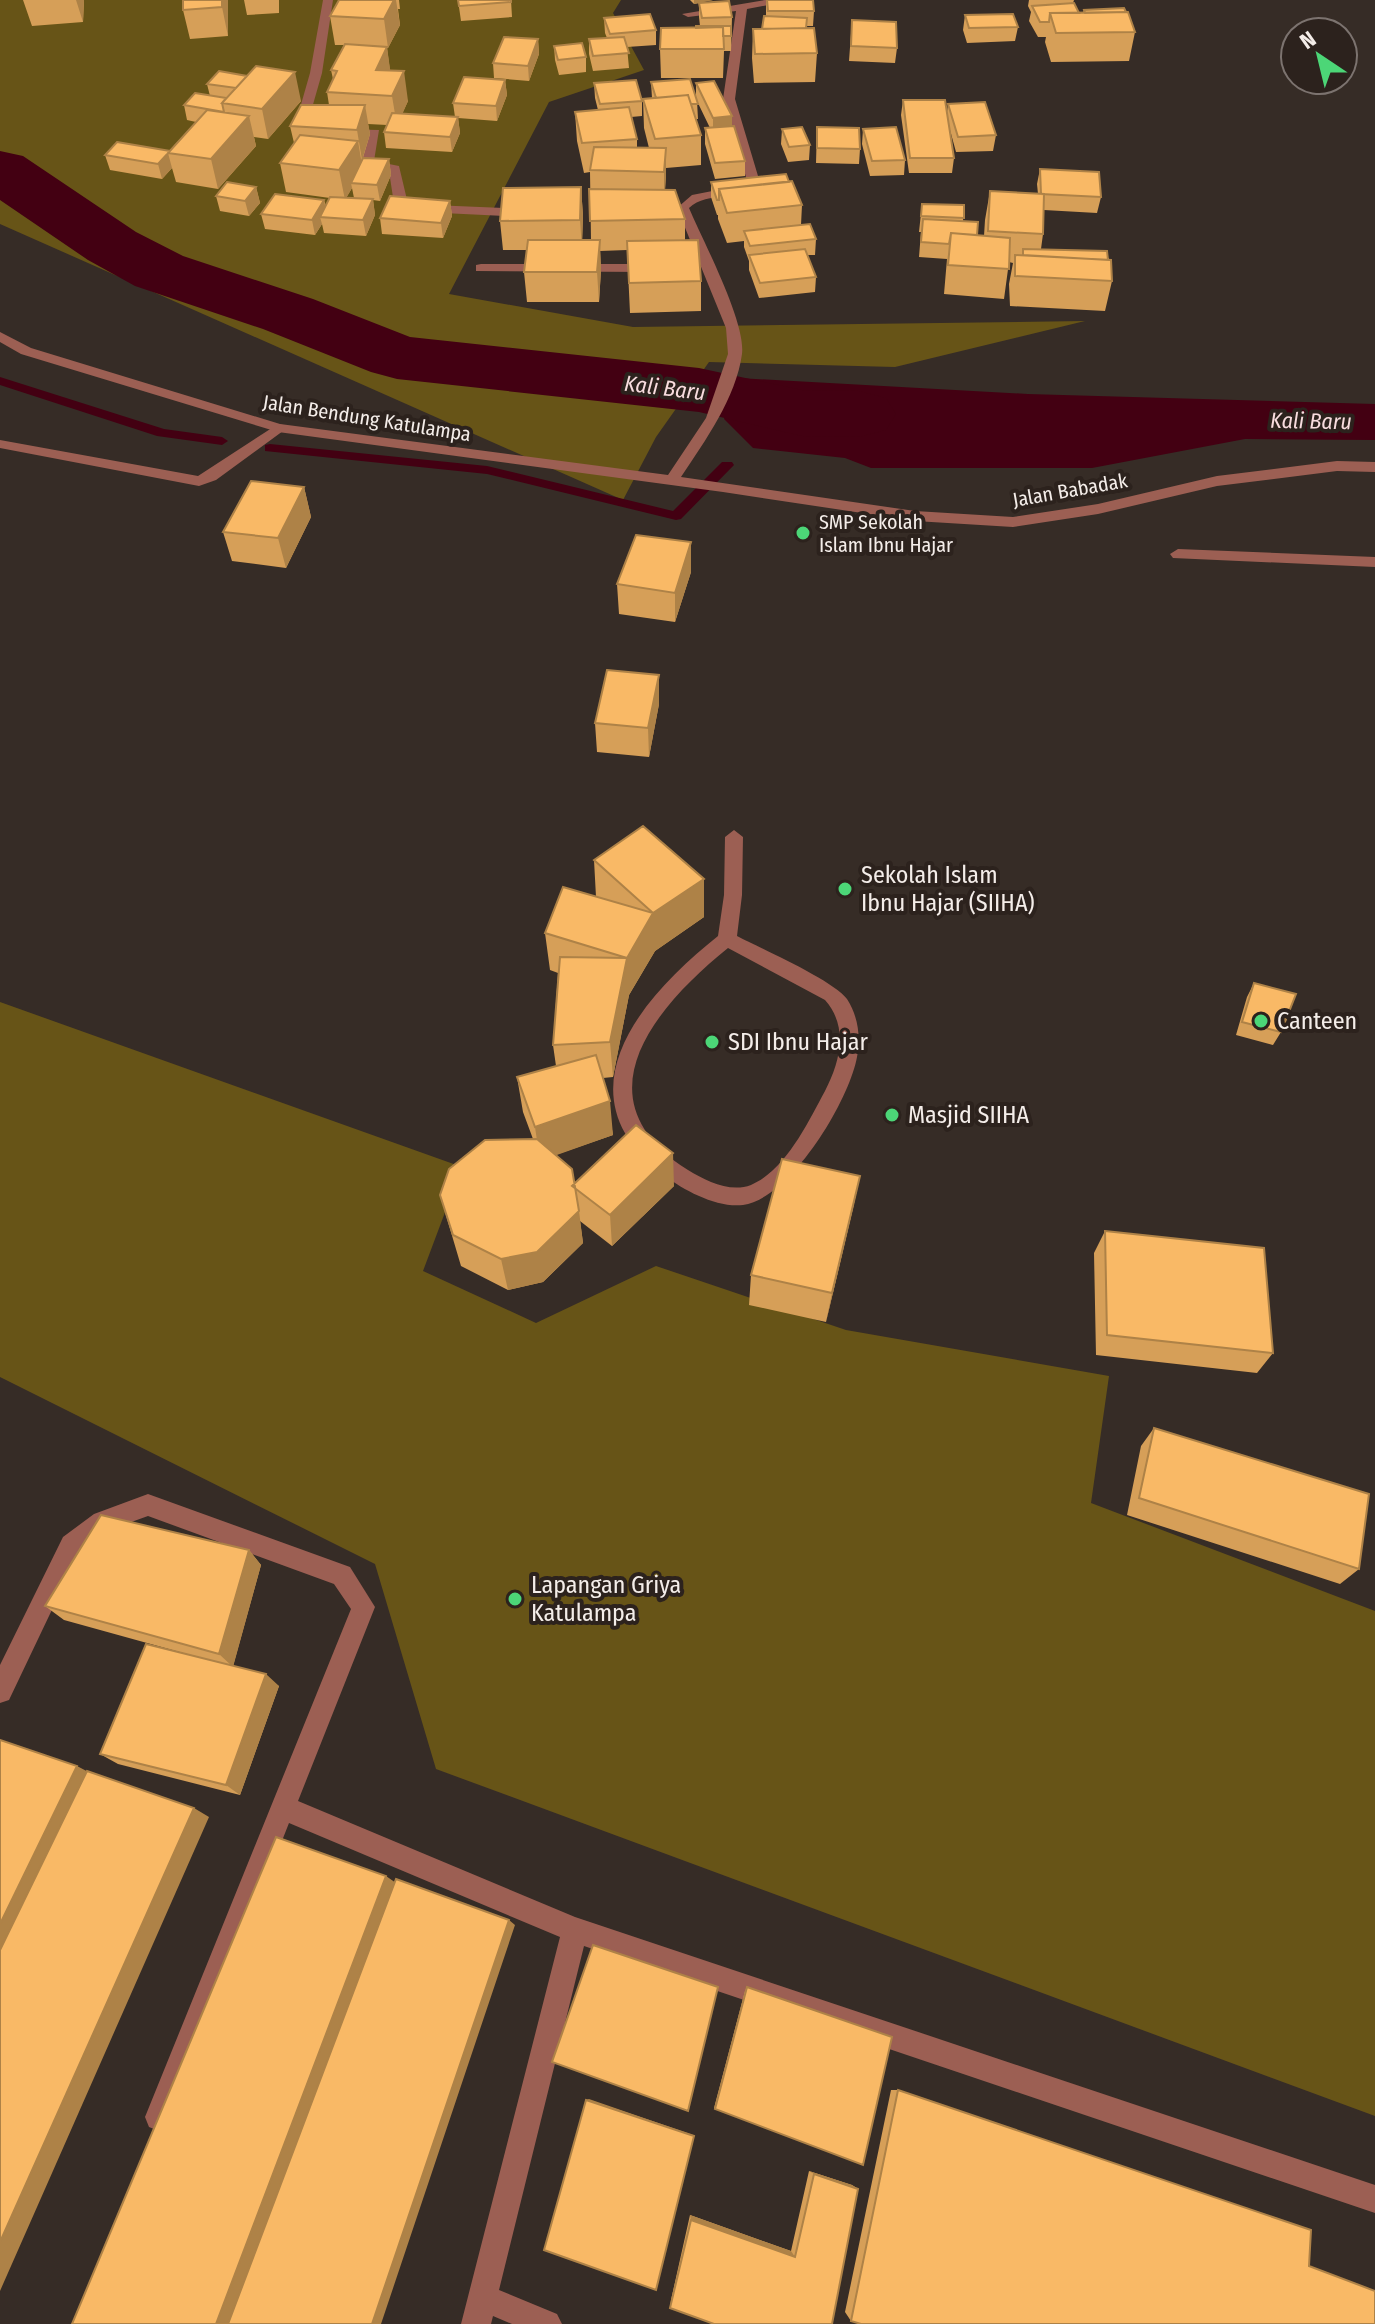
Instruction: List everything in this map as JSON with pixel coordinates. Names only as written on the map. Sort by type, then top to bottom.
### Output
[{"type":"street","points":[[328,0],[316,73],[300,130],[375,133],[367,163],[395,169],[400,204],[405,208],[546,213]]},
{"type":"street","points":[[688,14],[789,0]]},
{"type":"street","points":[[672,480],[713,418],[735,354],[733,328],[684,206],[690,199],[742,193],[755,185],[729,99],[742,7]]},
{"type":"street","points":[[672,218],[687,218]]},
{"type":"street","points":[[481,268],[662,268]]},
{"type":"street","points":[[692,268],[707,268]]},
{"type":"street","name":"Jalan Bendung Katulampa","points":[[0,336],[26,351],[278,428],[692,483]]},
{"type":"street","points":[[0,444],[199,481],[211,477],[278,428]]},
{"type":"street","name":"Jalan Babadak","points":[[692,483],[915,516],[1013,522],[1098,509],[1217,481],[1337,466],[1375,467]]},
{"type":"street","points":[[1178,554],[1375,562]]},
{"type":"street","points":[[727,939],[832,995],[841,1005],[850,1035],[842,1075],[785,1171],[760,1191],[733,1197],[711,1192],[680,1175],[634,1134],[623,1083],[626,1062],[654,1003],[727,939],[733,895],[734,837]]},
{"type":"street","points":[[0,1691],[71,1545],[102,1522],[148,1505],[342,1575],[363,1607],[147,2147]]},
{"type":"street","points":[[282,1807],[575,1930],[1375,2199]]},
{"type":"street","points":[[547,2324],[480,2311],[575,1930]]},
{"type":"shaded area","points":[[0,0],[621,0],[613,13],[644,70],[549,102],[449,294],[633,327],[1085,321],[895,367],[709,362],[656,437],[623,500],[0,224]]},
{"type":"shaded area","points":[[0,1002],[462,1167],[423,1271],[536,1323],[656,1266],[846,1330],[1109,1376],[1091,1503],[1375,1611],[1375,2116],[436,1769],[375,1564],[0,1377]]},
{"type":"water","points":[[738,378],[1028,394],[1375,404],[1375,440],[1245,439],[1092,468],[871,468],[845,458],[753,448],[724,419]]},
{"type":"building","points":[[183,0],[222,0],[222,7],[183,10]]},
{"type":"building","points":[[339,0],[394,0],[384,19],[330,16]]},
{"type":"building","points":[[458,0],[511,0],[511,2],[459,6]]},
{"type":"building","points":[[767,0],[813,0],[814,11],[768,11]]},
{"type":"building","points":[[729,1],[732,17],[702,18],[699,3]]},
{"type":"building","points":[[1074,3],[1079,13],[1050,13],[1049,22],[1040,22],[1032,6]]},
{"type":"building","points":[[1124,8],[1126,12],[1085,13],[1084,10]]},
{"type":"building","points":[[1128,12],[1135,32],[1056,33],[1050,13]]},
{"type":"building","points":[[650,14],[656,30],[610,34],[604,18]]},
{"type":"building","points":[[1013,14],[1018,27],[969,28],[965,15]]},
{"type":"building","points":[[764,16],[807,18],[806,28],[762,29]]},
{"type":"building","points":[[852,20],[896,22],[897,48],[851,46]]},
{"type":"building","points":[[696,26],[731,26],[731,36],[723,36],[723,27]]},
{"type":"building","points":[[723,27],[724,49],[660,49],[661,28]]},
{"type":"building","points":[[814,28],[817,53],[755,54],[753,29]]},
{"type":"building","points":[[504,37],[538,39],[528,66],[493,63]]},
{"type":"building","points":[[624,37],[629,53],[593,56],[589,39]]},
{"type":"building","points":[[582,43],[586,57],[558,60],[554,46]]},
{"type":"building","points":[[345,44],[387,47],[376,70],[404,71],[392,96],[327,92],[337,71],[331,70]]},
{"type":"building","points":[[256,66],[295,72],[262,109],[222,103]]},
{"type":"building","points":[[219,71],[247,76],[236,88],[207,84]]},
{"type":"building","points":[[464,77],[505,80],[496,106],[453,103]]},
{"type":"building","points":[[690,79],[698,104],[691,104],[688,95],[656,98],[651,82]]},
{"type":"building","points":[[636,80],[642,101],[600,104],[594,83]]},
{"type":"building","points":[[714,81],[732,116],[713,118],[696,83]]},
{"type":"building","points":[[195,93],[226,98],[222,103],[224,112],[184,105]]},
{"type":"building","points":[[688,95],[701,135],[655,139],[643,99]]},
{"type":"building","points":[[903,100],[945,100],[954,158],[910,158]]},
{"type":"building","points":[[985,102],[996,135],[958,137],[948,104]]},
{"type":"building","points":[[301,105],[365,105],[357,130],[290,126]]},
{"type":"building","points":[[629,107],[637,139],[582,143],[575,112]]},
{"type":"building","points":[[207,110],[249,116],[211,159],[168,153]]},
{"type":"building","points":[[392,113],[458,117],[450,137],[384,132]]},
{"type":"building","points":[[734,126],[745,161],[715,163],[705,128]]},
{"type":"building","points":[[802,127],[810,145],[789,147],[782,129]]},
{"type":"building","points":[[817,127],[859,128],[860,149],[817,148]]},
{"type":"building","points":[[896,127],[905,160],[872,161],[863,129]]},
{"type":"building","points":[[300,135],[358,141],[339,170],[280,163]]},
{"type":"building","points":[[117,142],[170,151],[158,164],[105,155]]},
{"type":"building","points":[[594,147],[666,148],[664,172],[590,170]]},
{"type":"building","points":[[363,158],[389,159],[377,185],[351,183]]},
{"type":"building","points":[[1040,169],[1099,172],[1101,197],[1041,194]]},
{"type":"building","points":[[786,174],[789,182],[719,189],[719,200],[711,182]]},
{"type":"building","points":[[792,181],[802,205],[727,213],[719,189]]},
{"type":"building","points":[[227,182],[256,187],[245,201],[216,196]]},
{"type":"building","points":[[581,187],[580,220],[500,221],[503,188]]},
{"type":"building","points":[[589,189],[675,190],[685,219],[590,221]]},
{"type":"building","points":[[990,191],[1044,194],[1043,234],[988,231]]},
{"type":"building","points":[[275,194],[324,200],[312,220],[261,214]]},
{"type":"building","points":[[390,196],[450,201],[441,223],[380,218]]},
{"type":"building","points":[[330,197],[373,199],[363,220],[320,217]]},
{"type":"building","points":[[922,204],[964,205],[964,218],[921,216]]},
{"type":"building","points":[[923,219],[978,222],[977,235],[951,233],[949,244],[921,242]]},
{"type":"building","points":[[810,224],[816,239],[750,246],[744,231]]},
{"type":"building","points":[[951,233],[1010,238],[1009,269],[948,265]]},
{"type":"building","points":[[528,240],[600,240],[597,272],[524,272]]},
{"type":"building","points":[[698,240],[701,281],[629,283],[627,241]]},
{"type":"building","points":[[805,249],[816,277],[760,283],[749,255]]},
{"type":"building","points":[[1023,249],[1107,251],[1108,260],[1023,255]]},
{"type":"building","points":[[1015,255],[1111,260],[1112,281],[1015,276]]},
{"type":"building","points":[[251,481],[304,487],[278,538],[223,532]]},
{"type":"building","points":[[636,535],[691,542],[675,593],[617,584]]},
{"type":"building","points":[[607,670],[659,675],[648,728],[595,723]]},
{"type":"building","points":[[643,826],[704,879],[653,913],[594,860]]},
{"type":"building","points":[[563,887],[653,913],[627,958],[545,933]]},
{"type":"building","points":[[560,957],[627,958],[610,1042],[553,1045]]},
{"type":"building","points":[[1254,983],[1296,994],[1281,1032],[1242,1022]]},
{"type":"building","points":[[596,1055],[610,1101],[535,1127],[517,1077]]},
{"type":"building","points":[[636,1125],[673,1153],[610,1215],[572,1186]]},
{"type":"building","points":[[537,1139],[572,1169],[579,1211],[537,1252],[501,1259],[453,1235],[440,1195],[449,1169],[485,1140]]},
{"type":"building","points":[[782,1159],[860,1176],[832,1293],[751,1275]]},
{"type":"building","points":[[1105,1231],[1264,1248],[1273,1353],[1107,1335]]},
{"type":"building","points":[[1154,1428],[1369,1494],[1359,1569],[1139,1498]]},
{"type":"building","points":[[101,1515],[249,1550],[219,1654],[45,1606]]},
{"type":"building","points":[[146,1644],[266,1674],[226,1785],[100,1754]]},
{"type":"building","points":[[0,1740],[77,1766],[0,1924]]},
{"type":"building","points":[[87,1771],[194,1808],[0,2242],[0,1950]]},
{"type":"building","points":[[276,1837],[386,1876],[216,2324],[72,2324]]},
{"type":"building","points":[[396,1879],[509,1920],[372,2324],[228,2324]]},
{"type":"building","points":[[593,1945],[718,1987],[688,2111],[552,2062]]},
{"type":"building","points":[[747,1987],[892,2037],[863,2165],[715,2109]]},
{"type":"building","points":[[898,2090],[1311,2230],[1309,2266],[1375,2291],[1375,2324],[861,2324],[851,2321]]},
{"type":"building","points":[[586,2100],[694,2136],[656,2290],[544,2250]]},
{"type":"building","points":[[814,2174],[858,2189],[832,2324],[714,2324],[670,2308],[691,2220],[795,2257]]},
{"type":"waterway","name":"Kali Baru","points":[[0,170],[112,246],[159,271],[288,314],[397,357],[699,390],[802,413],[859,414]]},
{"type":"waterway","points":[[0,381],[162,433],[222,441]]},
{"type":"waterway","points":[[270,448],[487,470],[676,516],[727,465]]},
{"type":"place","name":"SMP Sekolah Islam Ibnu Hajar","points":[[803,533]]},
{"type":"place","name":"Sekolah Islam Ibnu Hajar (SIIHA)","points":[[845,889]]},
{"type":"place","name":"Canteen","points":[[1261,1021]]},
{"type":"place","name":"SDI Ibnu Hajar","points":[[712,1042]]},
{"type":"place","name":"Masjid SIIHA","points":[[892,1115]]},
{"type":"place","name":"Lapangan Griya Katulampa","points":[[515,1599]]}]
